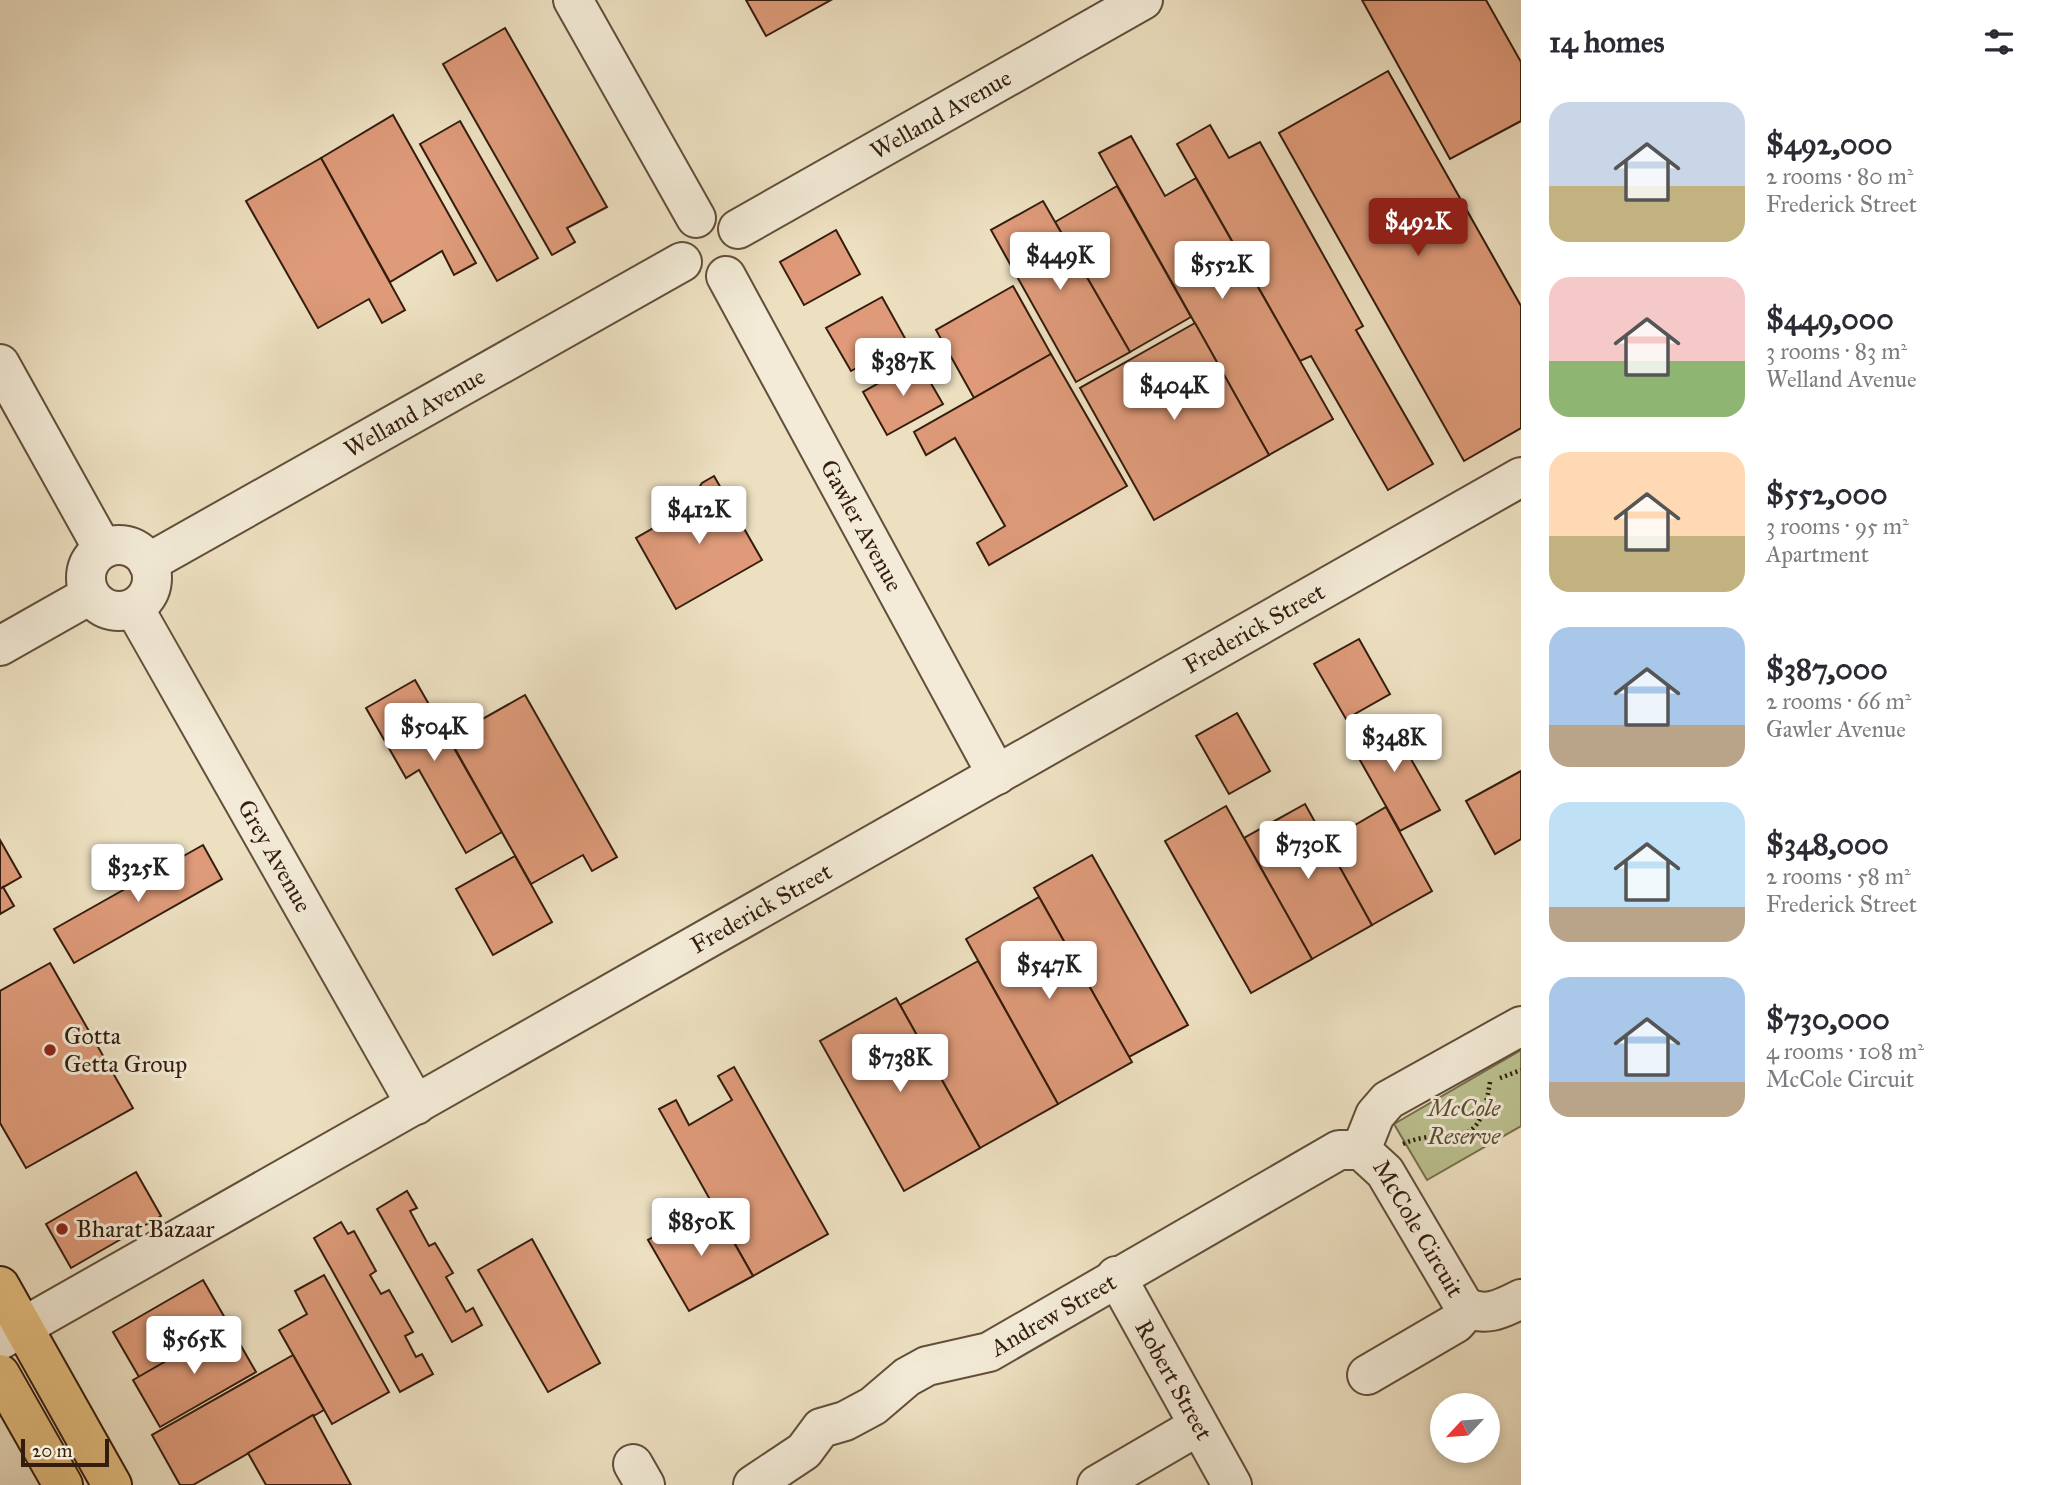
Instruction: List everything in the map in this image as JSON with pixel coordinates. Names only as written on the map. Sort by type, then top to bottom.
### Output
[{"type":"main road","points":[[0,1286],[12,1333],[112,1485]]},
{"type":"main road","points":[[0,1374],[63,1485]]},
{"type":"street","points":[[573,0],[696,218]]},
{"type":"street","name":"Welland Avenue","points":[[737,229],[1143,0]]},
{"type":"street","points":[[718,215],[737,229],[742,251],[739,262],[726,276],[704,278],[693,275],[682,262],[678,240],[683,229],[696,218],[718,215]]},
{"type":"street","name":"Welland Avenue","points":[[148,563],[682,262]]},
{"type":"street","name":"Gawler Avenue","points":[[726,276],[997,775]]},
{"type":"street","points":[[0,364],[103,549]]},
{"type":"street","name":"Frederick Street","points":[[12,1333],[1521,477]]},
{"type":"street","points":[[120,545],[137,550],[148,563],[152,580],[147,597],[134,608],[117,611],[102,607],[90,594],[86,578],[90,561],[103,549],[120,545]]},
{"type":"street","points":[[0,646],[90,594]]},
{"type":"street","name":"Grey Avenue","points":[[134,608],[416,1105]]},
{"type":"street","name":"McCole Circuit","points":[[1521,1026],[1388,1101],[1375,1115],[1377,1149],[1385,1172],[1455,1295],[1468,1309],[1490,1312],[1521,1298]]},
{"type":"street","name":"Andrew Street","points":[[752,1485],[804,1451],[821,1429],[845,1421],[873,1406],[917,1371],[936,1363],[989,1352],[1330,1153],[1348,1148],[1377,1149]]},
{"type":"street","name":"Robert Street","points":[[1116,1276],[1232,1485]]},
{"type":"street","name":"McCole Circuit","points":[[1367,1375],[1456,1323],[1468,1309]]},
{"type":"street","points":[[1097,1485],[1198,1426]]},
{"type":"path","points":[[1377,1149],[1412,1140],[1453,1138],[1469,1133],[1481,1120],[1491,1079],[1512,1076],[1521,1070]]},
{"type":"green space","name":"McCole Reserve","points":[[1521,1050],[1521,1126],[1427,1180],[1394,1124]]},
{"type":"building","points":[[746,0],[831,0],[766,36]]},
{"type":"building","points":[[1362,0],[1486,0],[1521,62],[1521,121],[1450,159]]},
{"type":"building","points":[[505,28],[607,207],[567,228],[575,242],[552,255],[443,64]]},
{"type":"building","points":[[1388,71],[1521,306],[1521,428],[1464,461],[1279,133]]},
{"type":"building","points":[[393,115],[476,263],[454,275],[442,251],[390,282],[321,158]]},
{"type":"building","points":[[460,121],[538,258],[497,281],[420,144]]},
{"type":"building","points":[[1210,125],[1229,158],[1260,142],[1363,326],[1356,330],[1433,464],[1388,490],[1311,356],[1300,361],[1177,144]]},
{"type":"building","points":[[1131,136],[1165,196],[1196,178],[1333,419],[1269,455],[1099,153]]},
{"type":"building","points":[[321,158],[405,310],[382,323],[369,299],[318,328],[246,201]]},
{"type":"building","points":[[1117,186],[1191,317],[1130,352],[1055,222]]},
{"type":"building","points":[[1043,201],[1130,352],[1076,382],[991,230]]},
{"type":"building","points":[[836,230],[860,274],[804,305],[780,262]]},
{"type":"building","points":[[1013,286],[1051,354],[974,398],[936,330]]},
{"type":"building","points":[[882,297],[906,340],[851,371],[826,328]]},
{"type":"building","points":[[1195,323],[1269,455],[1154,520],[1080,388]]},
{"type":"building","points":[[1051,354],[1127,486],[989,565],[977,543],[1005,526],[955,438],[926,455],[914,432]]},
{"type":"building","points":[[918,361],[943,404],[887,435],[863,392]]},
{"type":"building","points":[[714,476],[762,560],[676,609],[636,538],[685,510],[702,483]]},
{"type":"building","points":[[1359,639],[1390,694],[1346,719],[1314,664]]},
{"type":"building","points":[[415,680],[502,832],[466,853],[419,770],[406,778],[366,708]]},
{"type":"building","points":[[525,695],[617,857],[592,871],[583,855],[531,884],[449,738]]},
{"type":"building","points":[[1237,713],[1270,771],[1229,794],[1196,736]]},
{"type":"building","points":[[1387,717],[1440,810],[1400,831],[1348,739]]},
{"type":"building","points":[[1521,771],[1521,839],[1495,854],[1466,801]]},
{"type":"building","points":[[1305,804],[1372,925],[1312,959],[1244,838]]},
{"type":"building","points":[[1226,806],[1312,959],[1251,993],[1165,841]]},
{"type":"building","points":[[1386,807],[1432,891],[1372,925],[1326,842]]},
{"type":"building","points":[[0,840],[21,877],[0,889]]},
{"type":"building","points":[[203,845],[222,879],[74,963],[54,929]]},
{"type":"building","points":[[1092,855],[1188,1025],[1129,1057],[1034,888]]},
{"type":"building","points":[[515,856],[552,922],[493,955],[456,889]]},
{"type":"building","points":[[3,887],[14,906],[0,914],[0,889]]},
{"type":"building","points":[[1039,897],[1132,1062],[1058,1104],[966,939]]},
{"type":"building","points":[[978,961],[1058,1104],[980,1148],[900,1005]]},
{"type":"building","name":"Gotta Getta Group","points":[[50,963],[133,1108],[26,1168],[0,1123],[0,991]]},
{"type":"building","points":[[896,998],[980,1148],[904,1191],[820,1041]]},
{"type":"building","points":[[734,1067],[828,1234],[753,1276],[659,1109],[676,1100],[689,1125],[732,1100],[718,1076]]},
{"type":"building","points":[[136,1172],[161,1216],[71,1268],[46,1224]]},
{"type":"building","points":[[407,1191],[417,1208],[410,1211],[429,1246],[435,1243],[453,1273],[446,1277],[466,1312],[473,1308],[482,1325],[452,1342],[377,1209]]},
{"type":"building","points":[[712,1204],[753,1276],[689,1311],[648,1240]]},
{"type":"building","points":[[341,1222],[348,1234],[354,1231],[376,1271],[370,1275],[381,1294],[389,1290],[413,1332],[405,1336],[416,1357],[422,1354],[433,1374],[400,1392],[314,1238]]},
{"type":"building","points":[[532,1239],[600,1363],[548,1392],[478,1270]]},
{"type":"building","points":[[324,1275],[389,1392],[332,1424],[279,1330],[307,1314],[295,1291]]},
{"type":"building","points":[[203,1280],[229,1325],[139,1377],[113,1332]]},
{"type":"building","points":[[229,1325],[256,1372],[160,1427],[133,1380]]},
{"type":"building","points":[[293,1355],[324,1410],[193,1485],[180,1485],[152,1435]]},
{"type":"building","points":[[313,1415],[351,1485],[266,1485],[248,1453]]},
{"type":"place","name":"Gotta Getta Group","points":[[50,1050]]},
{"type":"place","name":"Bharat Bazaar","points":[[62,1229]]}]
